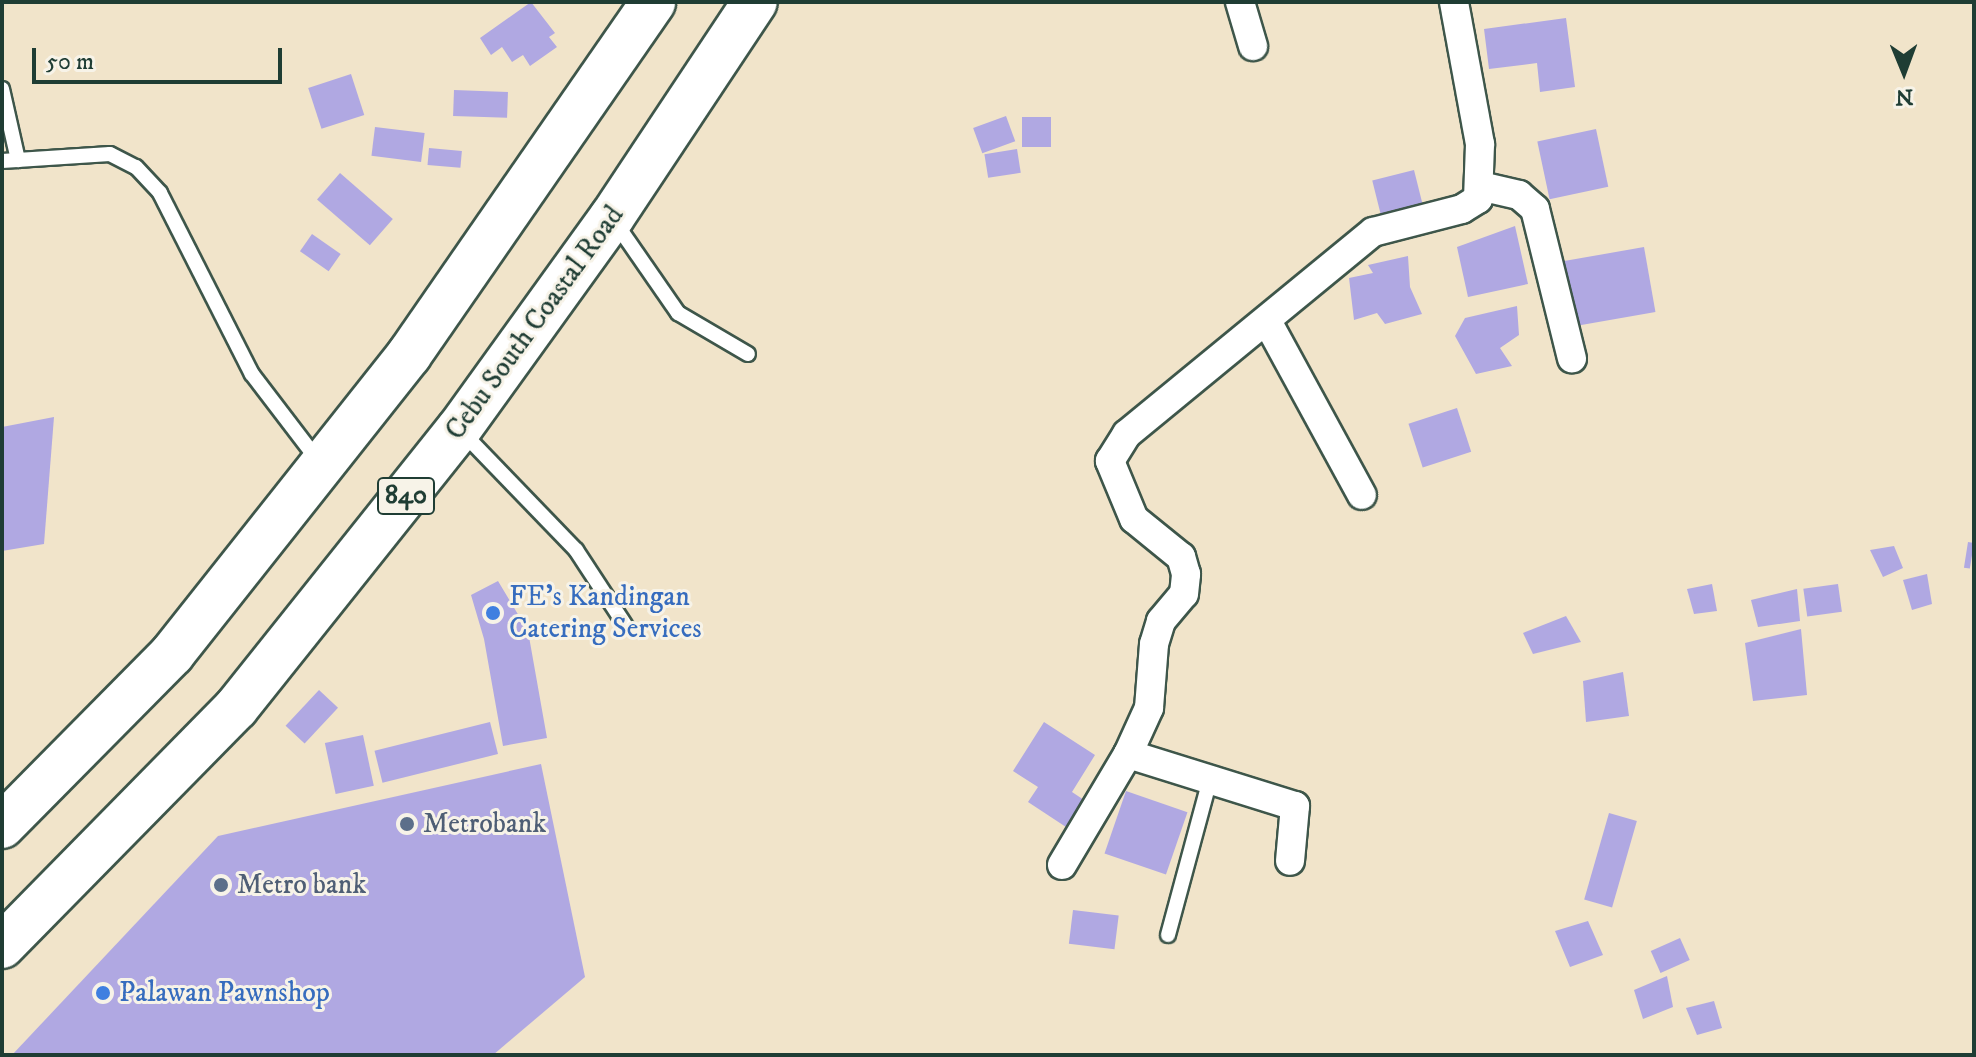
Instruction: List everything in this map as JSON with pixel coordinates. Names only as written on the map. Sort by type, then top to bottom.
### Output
[{"type":"highway","points":[[2,826],[172,654],[409,355],[653,2]]},
{"type":"highway","name":"Cebu South Coastal Road","points":[[2,946],[236,708],[459,429],[612,217],[755,2]]},
{"type":"street","points":[[1240,2],[1253,46]]},
{"type":"street","points":[[1062,865],[1128,754],[1149,708],[1154,644],[1161,621],[1184,594],[1186,574],[1181,557],[1134,519],[1110,461],[1127,434],[1373,232],[1462,209],[1478,199],[1480,144],[1454,2]]},
{"type":"street","points":[[1480,186],[1519,195],[1535,209],[1572,359]]},
{"type":"street","points":[[1267,321],[1362,495]]},
{"type":"street","points":[[1128,754],[1295,806],[1290,861]]},
{"type":"lane","points":[[2,89],[18,160]]},
{"type":"lane","points":[[2,161],[110,154],[136,167],[160,193],[252,374],[321,466]]},
{"type":"lane","points":[[612,217],[678,313],[748,354]]},
{"type":"lane","points":[[459,429],[576,550],[625,625]]},
{"type":"lane","points":[[1168,935],[1210,779]]},
{"type":"building","points":[[531,2],[555,33],[549,37],[557,47],[530,66],[523,55],[512,62],[502,47],[491,55],[480,38]]},
{"type":"building","points":[[1566,18],[1575,87],[1540,92],[1537,63],[1489,69],[1484,29]]},
{"type":"building","points":[[351,74],[364,115],[321,129],[308,88]]},
{"type":"building","points":[[454,90],[508,92],[507,118],[453,116]]},
{"type":"building","points":[[1006,116],[1015,141],[982,153],[973,128]]},
{"type":"building","points":[[1022,117],[1051,117],[1051,147],[1022,147]]},
{"type":"building","points":[[375,127],[425,133],[421,162],[371,156]]},
{"type":"building","points":[[1596,129],[1608,187],[1550,199],[1537,141]]},
{"type":"building","points":[[429,148],[462,151],[460,168],[428,165]]},
{"type":"building","points":[[1017,149],[1021,173],[988,178],[984,154]]},
{"type":"building","points":[[1414,170],[1422,203],[1381,213],[1372,180]]},
{"type":"building","points":[[340,173],[393,219],[370,245],[317,199]]},
{"type":"building","points":[[1515,226],[1528,284],[1468,297],[1457,247]]},
{"type":"building","points":[[312,234],[341,254],[329,271],[300,251]]},
{"type":"building","points":[[1644,247],[1655,312],[1573,327],[1561,262]]},
{"type":"building","points":[[1408,256],[1410,287],[1422,314],[1385,324],[1377,313],[1354,320],[1349,278],[1373,273],[1368,265]]},
{"type":"building","points":[[1517,306],[1519,335],[1500,348],[1512,366],[1476,374],[1455,336],[1465,318]]},
{"type":"building","points":[[1457,408],[1471,452],[1423,468],[1408,424]]},
{"type":"building","points":[[54,417],[44,544],[2,551],[2,427]]},
{"type":"building","points":[[1968,542],[1974,543],[1970,569],[1964,568]]},
{"type":"building","points":[[1894,546],[1903,568],[1883,577],[1870,550]]},
{"type":"building","points":[[1927,574],[1932,604],[1912,610],[1903,580]]},
{"type":"building","points":[[498,581],[528,631],[547,738],[503,746],[484,639],[471,595]]},
{"type":"building","points":[[1712,584],[1717,611],[1694,614],[1687,589]]},
{"type":"building","points":[[1838,584],[1842,612],[1807,617],[1803,589]]},
{"type":"building","points":[[1797,589],[1800,621],[1758,627],[1751,600]]},
{"type":"building","points":[[1566,616],[1581,642],[1533,654],[1523,633]]},
{"type":"building","points":[[1801,629],[1807,695],[1753,701],[1745,643]]},
{"type":"building","points":[[1623,672],[1629,716],[1586,722],[1583,681]]},
{"type":"building","points":[[319,690],[338,708],[305,744],[286,726]]},
{"type":"building","points":[[490,722],[498,754],[383,783],[375,751]]},
{"type":"building","points":[[1044,722],[1095,755],[1072,792],[1084,800],[1066,827],[1028,802],[1038,787],[1013,771]]},
{"type":"building","points":[[363,735],[374,786],[336,794],[325,743]]},
{"type":"building","points":[[541,764],[585,977],[493,1055],[12,1055],[218,836]]},
{"type":"building","points":[[1126,791],[1187,812],[1166,875],[1105,853]]},
{"type":"building","points":[[1609,813],[1637,821],[1612,908],[1584,900]]},
{"type":"building","points":[[1073,910],[1119,916],[1115,949],[1069,944]]},
{"type":"building","points":[[1588,921],[1603,955],[1570,967],[1555,931]]},
{"type":"building","points":[[1680,938],[1690,960],[1661,973],[1651,951]]},
{"type":"building","points":[[1667,976],[1673,1007],[1643,1019],[1634,990]]},
{"type":"building","points":[[1714,1001],[1722,1028],[1697,1035],[1686,1008]]},
{"type":"place","name":"FE's Kandingan Catering Services","points":[[493,613]]},
{"type":"place","name":"Metrobank","points":[[407,824]]},
{"type":"place","name":"Metro bank","points":[[221,885]]},
{"type":"place","name":"Palawan Pawnshop","points":[[103,993]]}]
